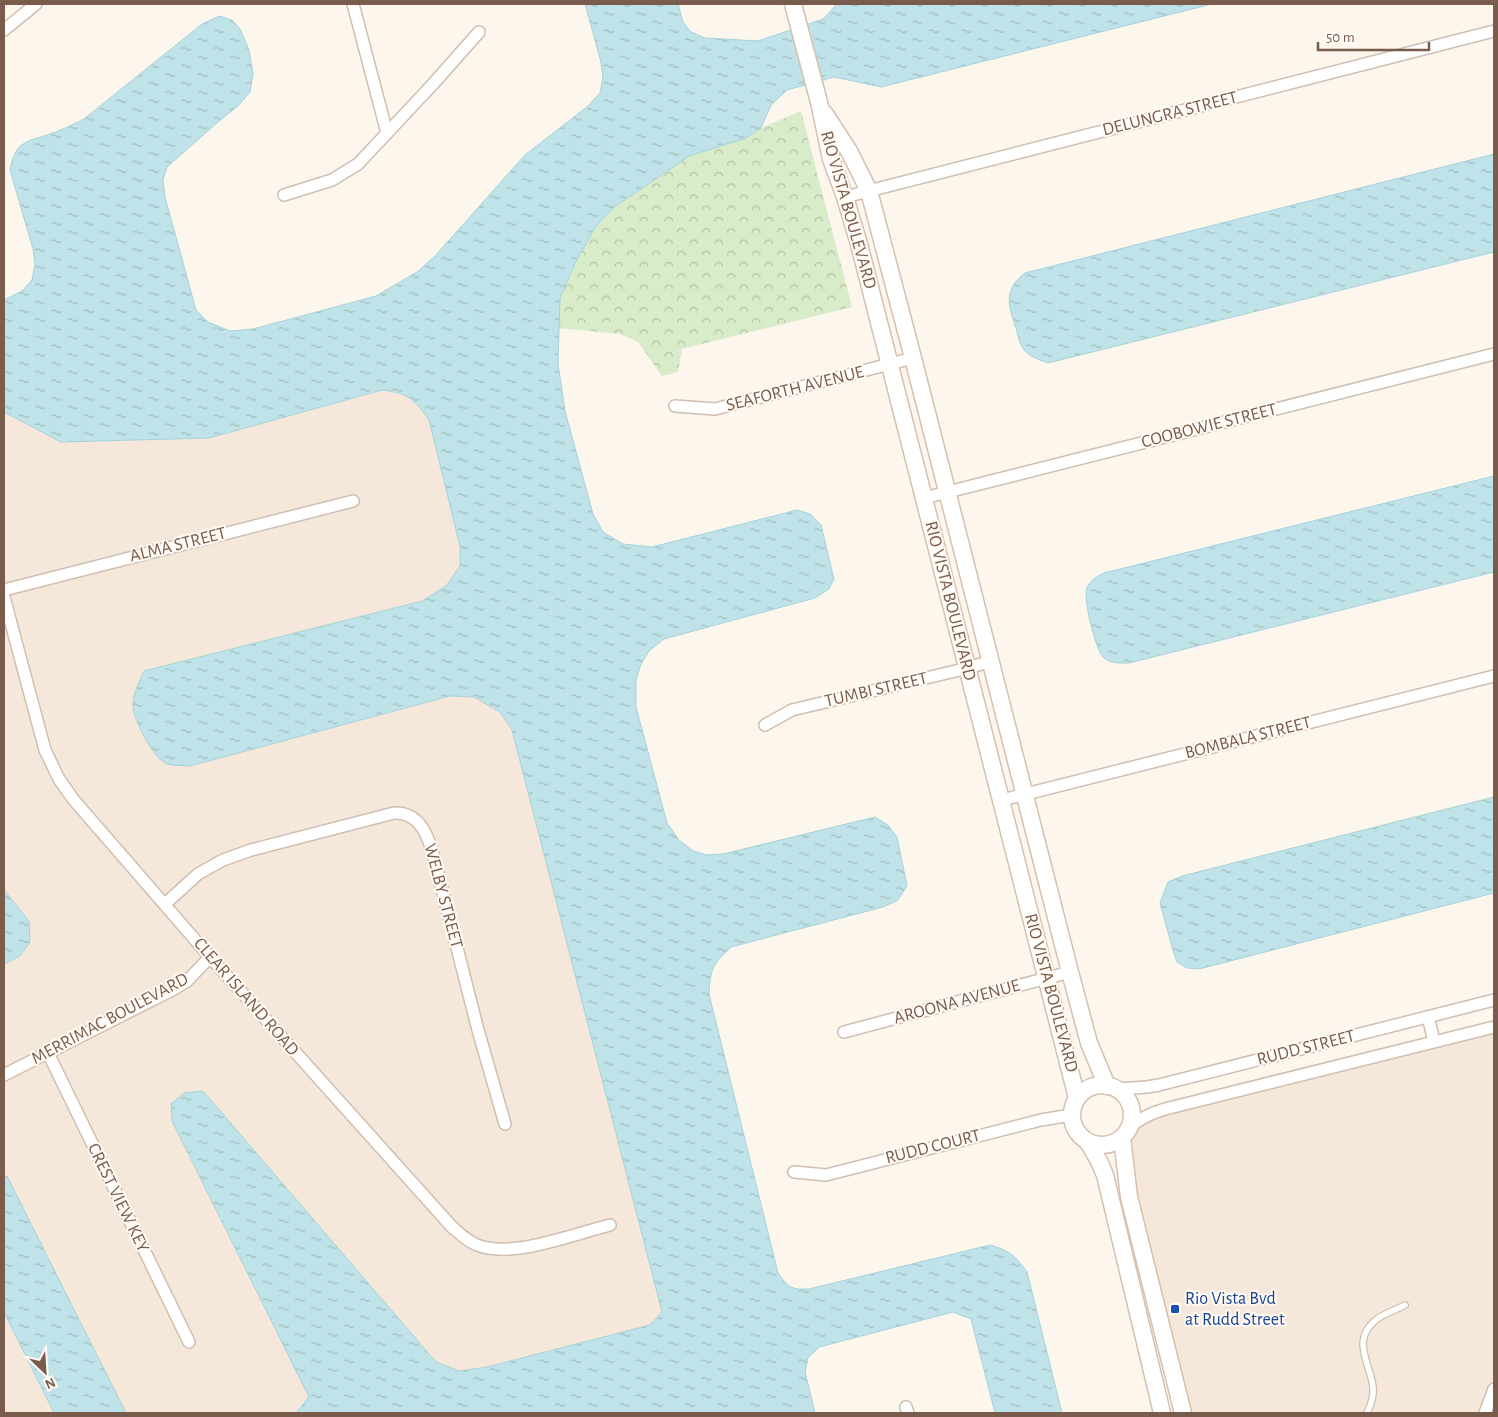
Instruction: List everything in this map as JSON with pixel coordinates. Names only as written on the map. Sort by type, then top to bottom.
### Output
[{"type":"street","points":[[4,30],[36,4]]},
{"type":"street","points":[[353,4],[387,133]]},
{"type":"street","name":"RIO VISTA BOULEVARD","points":[[793,5],[820,106],[831,159],[859,244],[1077,1098]]},
{"type":"street","name":"DELUNGRA STREET","points":[[845,197],[1494,31]]},
{"type":"street","points":[[284,195],[332,180],[358,164],[479,32]]},
{"type":"street","name":"RIO VISTA BOULEVARD","points":[[820,106],[850,151],[869,191],[914,358],[1089,1043],[1112,1087]]},
{"type":"street","name":"COOBOWIE STREET","points":[[924,498],[1494,354]]},
{"type":"street","name":"SEAFORTH AVENUE","points":[[675,406],[715,409],[914,358]]},
{"type":"street","name":"ALMA STREET","points":[[4,590],[353,501]]},
{"type":"street","name":"CLEAR ISLAND ROAD","points":[[4,597],[40,734],[52,765],[73,799],[210,957],[452,1227],[464,1238],[478,1245],[506,1249],[525,1248],[610,1224]]},
{"type":"street","name":"TUMBI STREET","points":[[764,726],[792,710],[991,661]]},
{"type":"street","name":"BOMBALA STREET","points":[[1002,800],[1494,676]]},
{"type":"street","name":"WELBY STREET","points":[[165,904],[198,874],[223,860],[242,853],[382,816],[401,813],[409,815],[422,826],[432,850],[478,1030],[506,1124]]},
{"type":"street","name":"MERRIMAC BOULEVARD","points":[[4,1075],[172,990],[187,980],[210,957]]},
{"type":"street","name":"AROONA AVENUE","points":[[844,1032],[1070,972]]},
{"type":"street","name":"RUDD STREET","points":[[1112,1087],[1148,1087],[1159,1085],[1494,1000]]},
{"type":"street","points":[[1428,1017],[1434,1041]]},
{"type":"street","name":"RUDD STREET","points":[[1126,1133],[1137,1120],[1165,1109],[1494,1027]]},
{"type":"street","name":"CREST VIEW KEY","points":[[48,1053],[189,1342]]},
{"type":"street","points":[[1162,1413],[1105,1175],[1088,1142],[1072,1124],[1071,1115],[1077,1098],[1097,1086],[1112,1087],[1125,1097],[1130,1107],[1132,1117],[1126,1133],[1128,1197],[1183,1413]]},
{"type":"street","name":"RUDD COURT","points":[[794,1172],[826,1175],[1040,1120],[1071,1115]]},
{"type":"street","points":[[1088,1142],[1099,1145],[1111,1143],[1126,1133]]},
{"type":"street","points":[[1485,1413],[1494,1389]]},
{"type":"lane","points":[[1367,1413],[1373,1401],[1373,1387],[1364,1355],[1363,1343],[1365,1333],[1377,1319],[1405,1305]]},
{"type":"shaded area","points":[[382,390],[400,392],[417,404],[429,420],[460,546],[461,566],[446,586],[422,601],[190,766],[450,696],[474,697],[500,712],[512,730],[662,1312],[650,1325],[487,1367],[459,1371],[435,1362],[203,1091],[172,1121],[309,1397],[296,1413],[126,1413],[7,1176],[4,1177],[4,964],[20,956],[30,942],[29,921],[4,890],[4,412],[209,438]]},
{"type":"shaded area","points":[[1494,1027],[1494,1413],[1183,1413],[1122,1138],[1137,1120]]},
{"type":"shaded area","points":[[4,1312],[54,1413],[4,1413]]},
{"type":"green space","points":[[801,111],[852,307],[682,349],[678,372],[662,376],[638,342],[620,334],[559,328],[560,298],[576,261],[596,226],[613,208],[689,156],[746,138],[761,128]]},
{"type":"water","points":[[585,4],[678,4],[683,22],[691,32],[705,38],[758,41],[823,19],[837,4],[1212,4],[881,87],[834,77],[787,90],[771,105],[761,128],[746,138],[689,156],[613,208],[596,226],[576,261],[560,298],[558,364],[565,411],[593,514],[603,532],[623,544],[652,547],[797,510],[810,514],[821,525],[834,579],[829,589],[815,598],[664,639],[649,651],[641,664],[636,680],[636,707],[667,823],[679,840],[693,851],[707,855],[723,854],[875,817],[888,825],[897,837],[907,886],[898,900],[883,907],[731,947],[716,963],[710,979],[709,994],[778,1273],[790,1287],[809,1289],[990,1245],[1002,1249],[1011,1254],[1027,1272],[1062,1413],[995,1413],[971,1319],[953,1312],[819,1347],[808,1358],[805,1372],[815,1413],[296,1413],[309,1397],[172,1121],[171,1104],[184,1093],[203,1091],[436,1362],[459,1371],[487,1367],[650,1325],[662,1312],[512,730],[500,712],[474,697],[450,696],[190,766],[169,765],[156,755],[134,714],[136,689],[144,671],[422,601],[446,586],[460,566],[460,546],[429,420],[424,413],[410,398],[398,393],[382,390],[209,438],[61,442],[4,412],[4,300],[22,291],[32,280],[35,264],[33,249],[10,170],[15,154],[22,145],[84,119],[202,24],[219,16],[232,20],[240,29],[249,50],[253,74],[250,92],[238,106],[167,167],[163,180],[165,197],[196,310],[208,322],[230,331],[253,329],[376,296],[417,272],[435,256],[525,155],[588,106],[600,93],[603,77],[601,62]]},
{"type":"water","points":[[1494,154],[1494,252],[1048,363],[1034,358],[1027,353],[1020,341],[1011,312],[1009,298],[1013,286],[1025,273]]},
{"type":"water","points":[[1494,476],[1494,572],[1129,663],[1109,661],[1100,652],[1090,623],[1086,594],[1090,583],[1104,573]]},
{"type":"water","points":[[1494,797],[1494,893],[1199,969],[1187,968],[1177,962],[1160,903],[1168,882],[1182,876]]},
{"type":"water","points":[[4,890],[29,921],[30,942],[20,956],[4,964]]},
{"type":"water","points":[[7,1176],[126,1413],[54,1413],[4,1312],[4,1177]]},
{"type":"place","name":"Rio Vista Bvd at Rudd Street","points":[[1175,1309]]}]
